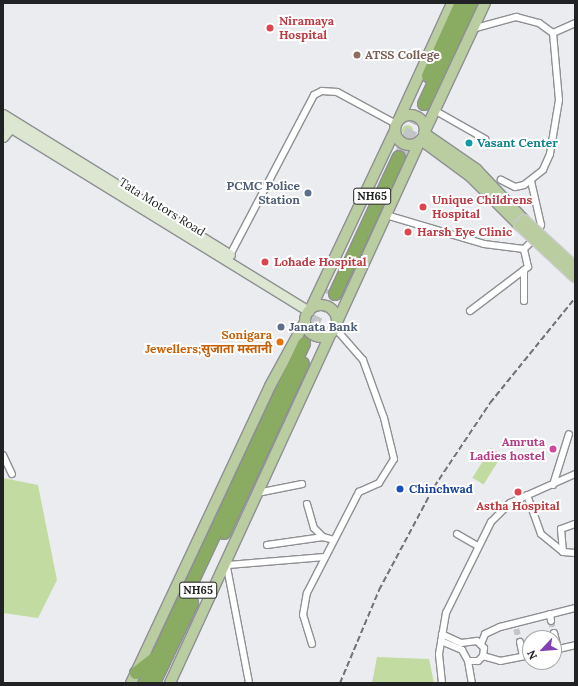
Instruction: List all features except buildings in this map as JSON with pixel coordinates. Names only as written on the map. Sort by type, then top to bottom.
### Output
[{"type":"highway","points":[[425,105],[461,3]]},
{"type":"highway","points":[[425,105],[471,3]]},
{"type":"highway","name":"NH65","points":[[332,292],[396,155]]},
{"type":"highway","name":"NH65","points":[[145,683],[308,345],[154,683]]},
{"type":"highway","points":[[133,678],[158,656]]},
{"type":"main road","points":[[133,678],[271,384],[306,322],[310,310],[397,125],[452,3]]},
{"type":"main road","points":[[170,683],[227,563],[257,493],[335,328],[422,136],[425,105],[472,29],[485,3]]},
{"type":"main road","name":"Tata Motors Road","points":[[3,114],[10,124],[310,310]]},
{"type":"main road","points":[[397,125],[416,117],[422,136],[476,169],[521,222],[575,278]]},
{"type":"main road","points":[[3,137],[10,124]]},
{"type":"main road","points":[[397,125],[404,144],[422,136]]},
{"type":"main road","points":[[521,222],[575,267]]},
{"type":"main road","points":[[310,310],[328,307],[335,328]]},
{"type":"main road","points":[[306,322],[314,335],[335,328]]},
{"type":"street","points":[[472,29],[516,17],[539,23],[553,33],[557,58],[558,113],[546,163],[531,181],[519,188],[501,180]]},
{"type":"street","points":[[553,33],[575,23]]},
{"type":"street","points":[[228,258],[314,95],[330,90],[337,92],[397,125]]},
{"type":"street","points":[[425,105],[485,139]]},
{"type":"street","points":[[524,249],[537,236],[541,225],[531,181]]},
{"type":"street","points":[[386,215],[484,244],[524,249]]},
{"type":"street","points":[[470,311],[524,270],[528,262],[524,249]]},
{"type":"street","points":[[524,270],[524,301]]},
{"type":"street","points":[[312,644],[304,605],[325,557],[360,492],[379,483],[394,459],[384,418],[363,360],[335,328]]},
{"type":"street","points":[[553,485],[569,434]]},
{"type":"street","points":[[3,455],[12,474]]},
{"type":"street","points":[[442,683],[441,641],[448,608],[478,546],[502,509],[527,495],[553,485],[575,474]]},
{"type":"street","points":[[257,493],[302,484]]},
{"type":"street","points":[[527,495],[537,528],[563,552],[575,553]]},
{"type":"street","points":[[307,504],[311,523],[323,537]]},
{"type":"street","points":[[563,552],[561,528],[575,524]]},
{"type":"street","points":[[457,534],[478,546]]},
{"type":"street","points":[[267,545],[323,537],[334,540]]},
{"type":"street","points":[[249,683],[227,563],[325,557]]},
{"type":"street","points":[[483,656],[481,644],[485,634],[575,608]]},
{"type":"street","points":[[550,614],[551,621]]},
{"type":"street","points":[[442,634],[461,643],[472,641],[481,644]]},
{"type":"street","points":[[441,641],[462,650],[468,661],[472,683]]},
{"type":"street","points":[[520,642],[522,646]]},
{"type":"street","points":[[562,648],[575,645]]},
{"type":"street","points":[[468,661],[478,661],[483,656]]},
{"type":"street","points":[[483,656],[500,661],[522,656]]},
{"type":"green space","points":[[405,125],[409,125],[411,126],[411,134],[405,135],[402,132],[402,128]]},
{"type":"green space","points":[[491,448],[502,455],[483,485],[472,478]]},
{"type":"green space","points":[[3,478],[38,485],[57,580],[38,618],[3,613]]},
{"type":"green space","points":[[377,657],[429,659],[434,683],[372,683]]},
{"type":"tunnel","points":[[399,157],[424,104]]},
{"type":"tunnel","points":[[304,343],[329,290]]},
{"type":"tunnel","points":[[551,621],[553,630]]},
{"type":"tunnel","points":[[516,629],[520,642]]},
{"type":"railway","points":[[340,683],[379,590],[434,487],[490,403],[575,298]]},
{"type":"place","name":"Niramaya Hospital","points":[[270,28]]},
{"type":"place","name":"ATSS College","points":[[357,55]]},
{"type":"place","name":"Vasant Center","points":[[469,143]]},
{"type":"place","name":"PCMC Police Station","points":[[308,193]]},
{"type":"place","name":"Unique Childrens Hospital","points":[[423,207]]},
{"type":"place","name":"Harsh Eye Clinic","points":[[408,232]]},
{"type":"place","name":"Lohade Hospital","points":[[265,262]]},
{"type":"place","name":"Janata Bank","points":[[281,327]]},
{"type":"place","name":"Sonigara Jewellers;सुजाता मस्तानी","points":[[280,342]]},
{"type":"place","name":"Amruta Ladies hostel","points":[[553,449]]},
{"type":"place","name":"Chinchwad","points":[[400,489]]},
{"type":"place","name":"Astha Hospital","points":[[518,492]]}]
